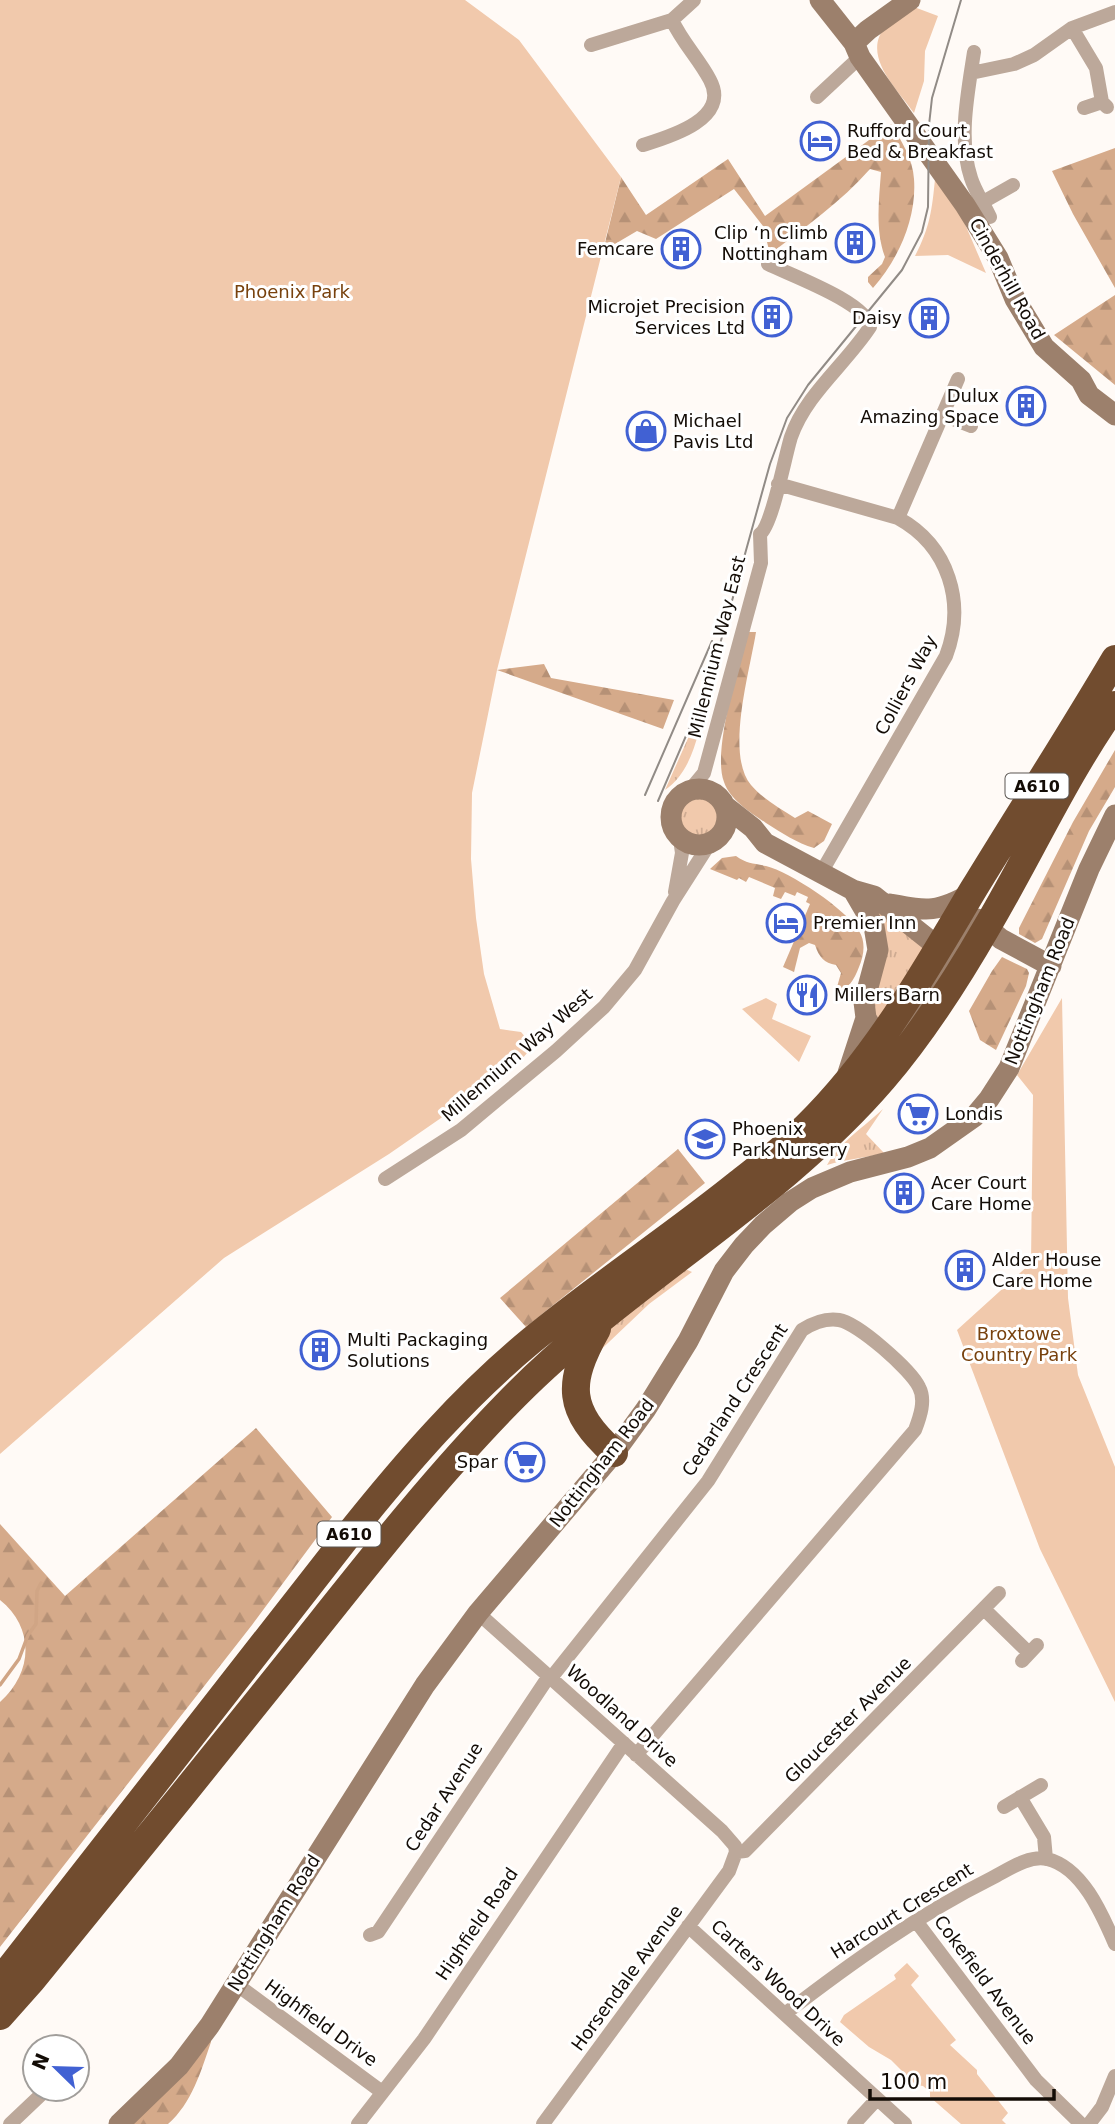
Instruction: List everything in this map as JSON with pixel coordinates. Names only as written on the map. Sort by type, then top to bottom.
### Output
[{"type":"highway","name":"A610","points":[[0,2017],[448,1468],[508,1403],[605,1314],[744,1207],[825,1139],[882,1081],[911,1045],[975,911],[1115,659]]},
{"type":"highway","name":"A610","points":[[975,911],[1058,799],[1115,705]]},
{"type":"highway","name":"A610","points":[[0,1981],[350,1532],[444,1421],[532,1340],[681,1230],[805,1128],[843,1088],[874,1027],[950,959]]},
{"type":"highway","points":[[605,1314],[581,1359],[575,1389],[583,1418],[593,1434],[614,1453]]},
{"type":"highway","points":[[538,1374],[561,1379],[575,1389]]},
{"type":"street","points":[[591,46],[672,20],[694,0]]},
{"type":"street","name":"Cinderhill Road","points":[[820,0],[951,185],[998,258],[1015,299],[1044,347],[1081,380],[1115,400]]},
{"type":"street","points":[[817,97],[857,50],[868,30],[910,0]]},
{"type":"street","points":[[971,73],[1014,64],[1034,55],[1072,28],[1115,12]]},
{"type":"street","points":[[643,145],[686,130],[707,114],[714,95],[711,82],[672,20]]},
{"type":"street","points":[[1072,28],[1096,68],[1104,104],[1084,108]]},
{"type":"street","points":[[974,52],[965,143],[971,179],[990,217]]},
{"type":"street","points":[[983,202],[1013,184]]},
{"type":"street","name":"Millennium Way East","points":[[689,791],[704,773],[718,726],[742,626],[761,563],[760,534],[765,530],[793,430],[804,409],[870,327],[868,318],[850,303],[768,264]]},
{"type":"street","points":[[898,518],[958,379]]},
{"type":"street","name":"Cinderhill Road","points":[[1081,380],[1089,395],[1115,415]]},
{"type":"street","points":[[943,415],[971,426]]},
{"type":"street","name":"Colliers Way","points":[[778,484],[898,518],[922,535],[946,568],[953,587],[956,614],[953,639],[940,668],[821,873]]},
{"type":"street","points":[[715,840],[726,822],[724,806],[719,797],[700,789],[689,791],[676,800],[670,815],[671,825],[680,839],[695,846],[715,840],[740,838],[765,843],[853,890],[874,896],[950,959]]},
{"type":"street","points":[[724,806],[753,828],[765,843]]},
{"type":"street","name":"Nottingham Road","points":[[119,2124],[179,2066],[236,1984],[397,1726],[478,1613],[614,1453],[646,1409],[688,1342],[724,1271],[744,1245],[790,1202],[812,1188],[850,1172],[908,1157],[930,1148],[974,1117],[1009,1068],[1089,869],[1115,815]]},
{"type":"street","name":"Millennium Way West","points":[[673,901],[682,853],[680,839]]},
{"type":"street","name":"Millennium Way West","points":[[384,1179],[461,1130],[604,1007],[635,971],[673,901],[715,840]]},
{"type":"street","points":[[853,890],[874,926],[877,942],[878,950],[864,1002],[874,1027]]},
{"type":"street","points":[[884,903],[931,911],[957,901],[975,911],[1006,942],[1051,966]]},
{"type":"street","name":"Cedarland Crescent","points":[[550,1677],[708,1481],[802,1329],[819,1322],[841,1320],[874,1342],[911,1375],[921,1389],[922,1404],[915,1430],[636,1755]]},
{"type":"street","name":"Gloucester Avenue","points":[[736,1852],[745,1851],[999,1593]]},
{"type":"street","points":[[984,1609],[1029,1653]]},
{"type":"street","name":"Woodland Drive","points":[[478,1613],[729,1837],[736,1852]]},
{"type":"street","name":"Cedar Avenue","points":[[370,1935],[378,1933],[550,1677]]},
{"type":"street","name":"Highfield Road","points":[[358,2124],[424,2039],[624,1743]]},
{"type":"street","points":[[1004,1807],[1041,1785]]},
{"type":"street","points":[[1020,1797],[1045,1837],[1046,1858],[1059,1863],[1080,1881],[1115,1944]]},
{"type":"street","name":"Horsendale Avenue","points":[[543,2124],[729,1871],[736,1852]]},
{"type":"street","name":"Harcourt Crescent","points":[[786,2013],[841,1971],[916,1921],[1020,1863],[1046,1858]]},
{"type":"street","name":"Cokefield Avenue","points":[[916,1921],[1036,2080],[1081,2124]]},
{"type":"street","name":"Carters Wood Drive","points":[[688,1927],[786,2013],[905,2124]]},
{"type":"street","name":"Highfield Drive","points":[[236,1984],[383,2092]]},
{"type":"street","points":[[1089,2124],[1102,2107],[1115,2076]]},
{"type":"street","points":[[854,2124],[877,2099]]},
{"type":"street","points":[[10,2124],[32,2103]]},
{"type":"green space","name":"Phoenix Park","points":[[0,0],[465,0],[519,40],[621,177],[497,670],[472,793],[471,859],[484,974],[500,1029],[521,1032],[533,1046],[516,1066],[389,1154],[224,1258],[0,1454]]},
{"type":"green space","points":[[914,7],[938,16],[925,51],[924,81],[914,113],[884,72],[877,49],[879,37],[886,26]]},
{"type":"green space","points":[[891,124],[909,157],[914,194],[904,238],[890,265],[873,288],[868,277],[882,264],[885,257],[879,226],[881,172],[870,169],[835,203],[770,254],[763,226],[734,189],[656,239],[637,231],[603,251],[621,177],[646,215],[728,159],[765,216]]},
{"type":"green space","points":[[1115,148],[1115,288],[1052,171]]},
{"type":"green space","points":[[935,179],[962,217],[986,273],[948,255],[915,256],[930,218]]},
{"type":"green space","points":[[1115,295],[1115,385],[1054,335]]},
{"type":"green space","points":[[746,632],[756,632],[740,733],[740,754],[744,771],[756,790],[795,818],[808,811],[832,824],[824,841],[814,848],[790,837],[748,810],[731,795],[724,782],[721,751],[724,730]]},
{"type":"green space","points":[[544,664],[551,678],[674,700],[663,729],[497,670]]},
{"type":"green space","points":[[706,698],[698,736],[689,761],[675,782],[665,790]]},
{"type":"green space","points":[[1115,750],[1115,787],[1089,831],[1042,939],[1035,943],[1019,934],[1019,928],[1073,822]]},
{"type":"green space","points":[[698,796],[713,802],[719,817],[713,832],[698,838],[683,832],[677,817],[683,802]]},
{"type":"green space","points":[[736,856],[789,876],[817,892],[852,922],[861,935],[863,949],[857,972],[847,987],[835,994],[841,973],[836,965],[822,959],[815,945],[809,943],[800,948],[794,972],[783,967],[810,904],[806,902],[808,897],[797,892],[795,896],[785,892],[781,899],[773,896],[775,888],[749,877],[746,882],[710,869],[722,858]]},
{"type":"green space","points":[[873,904],[929,949],[877,1020],[870,1002]]},
{"type":"green space","points":[[1002,957],[1027,969],[1029,973],[1026,986],[996,1050],[980,1040],[969,1011]]},
{"type":"green space","points":[[766,998],[777,1004],[772,1019],[811,1036],[799,1062],[742,1009]]},
{"type":"green space","name":"Broxtowe Country Park","points":[[1062,998],[1068,1298],[1078,1375],[1115,1467],[1115,1702],[1040,1549],[957,1330],[1031,1263],[1033,1095],[1017,1075]]},
{"type":"green space","points":[[883,1109],[866,1134],[884,1153],[827,1165],[846,1141]]},
{"type":"green space","points":[[678,1149],[705,1183],[526,1327],[500,1298]]},
{"type":"green space","points":[[683,1268],[692,1272],[649,1304],[589,1361],[598,1338]]},
{"type":"green space","points":[[256,1428],[332,1517],[252,1625],[0,1947],[0,1702],[19,1678],[26,1651],[19,1624],[0,1600],[0,1524],[65,1596]]},
{"type":"green space","points":[[907,1963],[919,1976],[911,1985],[956,2040],[950,2045],[977,2070],[977,2074],[1008,2113],[1002,2120],[1006,2124],[961,2124],[930,2097],[930,2092],[923,2086],[916,2085],[891,2060],[869,2047],[840,2022],[844,2015],[896,1979],[894,1975]]},
{"type":"green space","points":[[210,2036],[211,2042],[195,2086],[176,2116],[168,2124],[128,2124]]},
{"type":"waterway","points":[[0,1685],[19,1659],[28,1635],[36,1624],[37,1591],[41,1583]]},
{"type":"tram line","points":[[658,801],[710,680],[770,464],[787,418],[808,385],[902,270],[922,232],[928,207],[932,98],[961,0]]},
{"type":"tram line","points":[[645,795],[712,641]]},
{"type":"place","name":"Rufford Court Bed & Breakfast","points":[[820,141]]},
{"type":"place","name":"Clip ‘n Climb Nottingham","points":[[855,243]]},
{"type":"place","name":"Femcare","points":[[681,249]]},
{"type":"place","name":"Microjet Precision Services Ltd","points":[[772,317]]},
{"type":"place","name":"Daisy","points":[[929,318]]},
{"type":"place","name":"Dulux Amazing Space","points":[[1026,406]]},
{"type":"place","name":"Michael Pavis Ltd","points":[[646,431]]},
{"type":"place","name":"Premier Inn","points":[[786,923]]},
{"type":"place","name":"Millers Barn","points":[[807,995]]},
{"type":"place","name":"Londis","points":[[918,1114]]},
{"type":"place","name":"Phoenix Park Nursery","points":[[705,1139]]},
{"type":"place","name":"Acer Court Care Home","points":[[904,1193]]},
{"type":"place","name":"Alder House Care Home","points":[[965,1270]]},
{"type":"place","name":"Multi Packaging Solutions","points":[[320,1350]]},
{"type":"place","name":"Spar","points":[[525,1462]]}]
